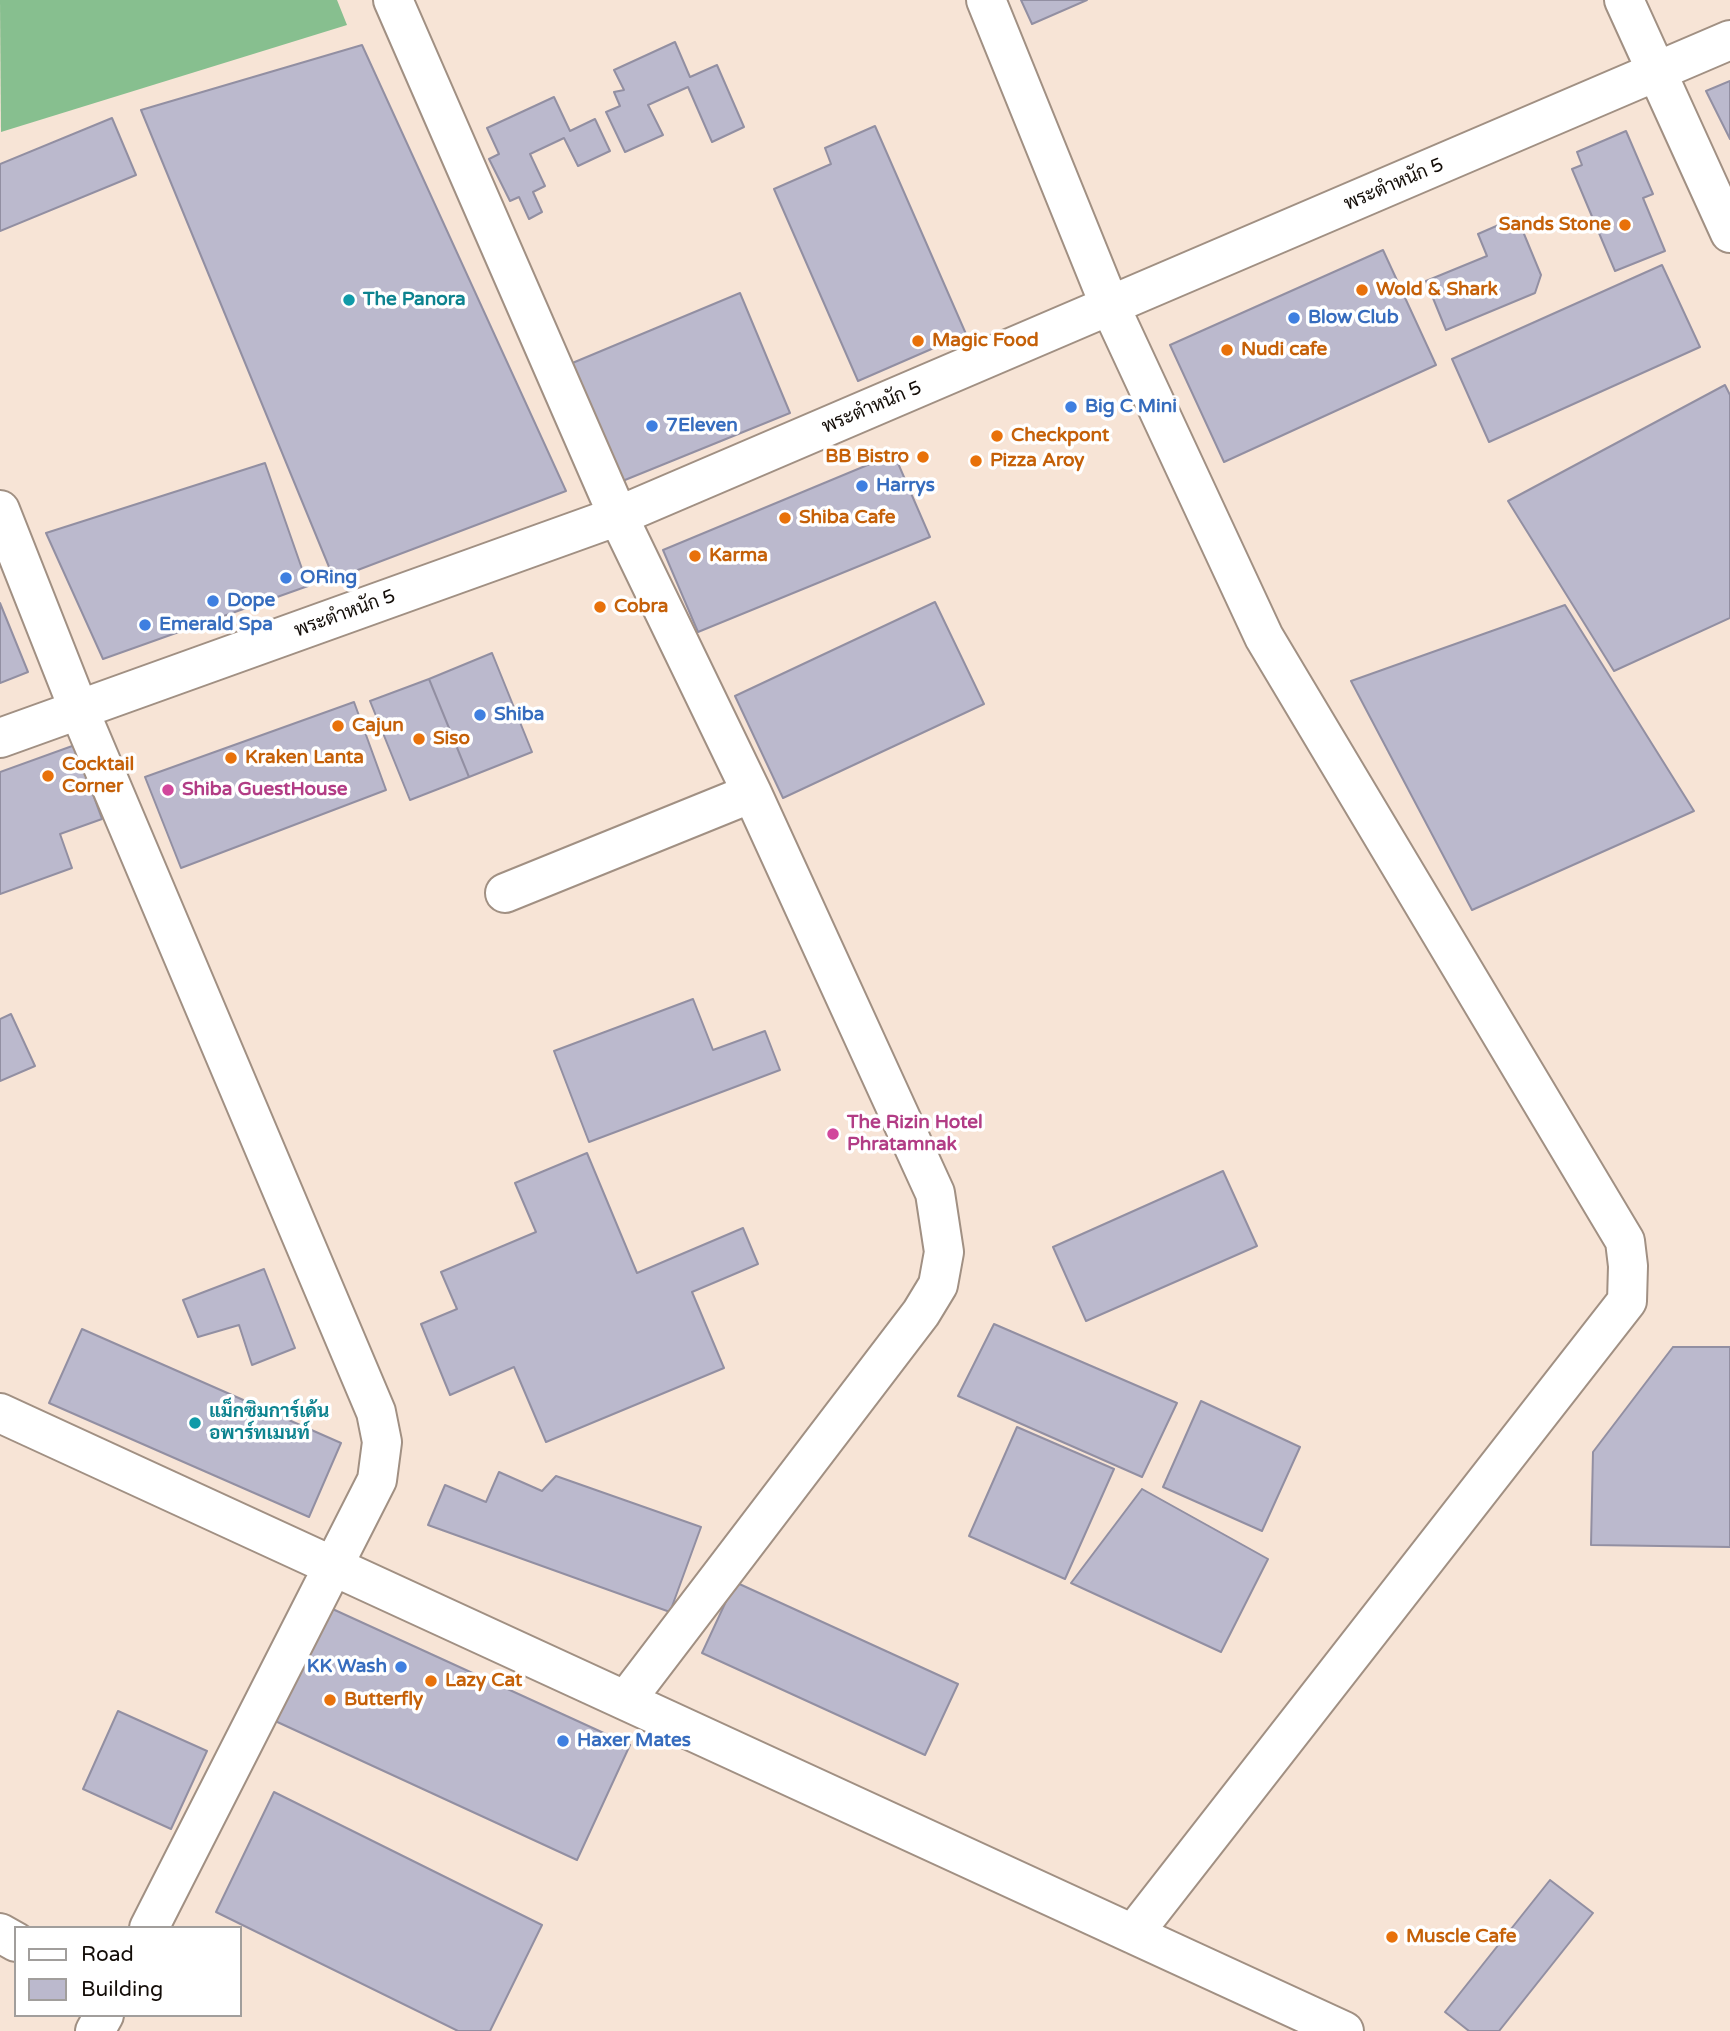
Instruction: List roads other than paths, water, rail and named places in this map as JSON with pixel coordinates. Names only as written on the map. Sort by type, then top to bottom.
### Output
[{"type":"street","points":[[393,0],[618,516],[752,793],[935,1193],[944,1252],[938,1284],[920,1313],[626,1700]]},
{"type":"street","points":[[986,0],[1110,306],[1282,670],[1625,1241],[1629,1266],[1627,1301],[1133,1934]]},
{"type":"street","points":[[1624,0],[1730,233]]},
{"type":"street","name":"พระตำหนัก 5","points":[[0,738],[618,516],[1730,40]]},
{"type":"street","points":[[0,510],[79,710],[376,1412],[382,1442],[377,1480],[150,1926]]},
{"type":"street","points":[[505,893],[752,793]]},
{"type":"street","points":[[0,1413],[1344,2031]]},
{"type":"place","name":"Sands Stone","points":[[1625,225]]},
{"type":"place","name":"Wold & Shark","points":[[1362,290]]},
{"type":"place","name":"The Panora","points":[[349,300]]},
{"type":"place","name":"Blow Club","points":[[1294,318]]},
{"type":"place","name":"Magic Food","points":[[918,341]]},
{"type":"place","name":"Nudi cafe","points":[[1227,350]]},
{"type":"place","name":"Big C Mini","points":[[1071,407]]},
{"type":"place","name":"7Eleven","points":[[652,426]]},
{"type":"place","name":"Checkpont","points":[[997,436]]},
{"type":"place","name":"BB Bistro","points":[[923,457]]},
{"type":"place","name":"Pizza Aroy","points":[[976,461]]},
{"type":"place","name":"Harrys","points":[[862,486]]},
{"type":"place","name":"Shiba Cafe","points":[[785,518]]},
{"type":"place","name":"Karma","points":[[695,556]]},
{"type":"place","name":"ORing","points":[[286,578]]},
{"type":"place","name":"Dope","points":[[213,601]]},
{"type":"place","name":"Cobra","points":[[600,607]]},
{"type":"place","name":"Emerald Spa","points":[[145,625]]},
{"type":"place","name":"Shiba","points":[[480,715]]},
{"type":"place","name":"Cajun","points":[[338,726]]},
{"type":"place","name":"Siso","points":[[419,739]]},
{"type":"place","name":"Kraken Lanta","points":[[231,758]]},
{"type":"place","name":"Cocktail Corner","points":[[48,776]]},
{"type":"place","name":"Shiba GuestHouse","points":[[168,790]]},
{"type":"place","name":"The Rizin Hotel Phratamnak","points":[[833,1134]]},
{"type":"place","name":"แม็กซิมการ์เด้น อพาร์ทเมนท์","points":[[195,1423]]},
{"type":"place","name":"KK Wash","points":[[401,1667]]},
{"type":"place","name":"Lazy Cat","points":[[431,1681]]},
{"type":"place","name":"Butterfly","points":[[330,1700]]},
{"type":"place","name":"Haxer Mates","points":[[563,1741]]},
{"type":"place","name":"Muscle Cafe","points":[[1392,1937]]}]
